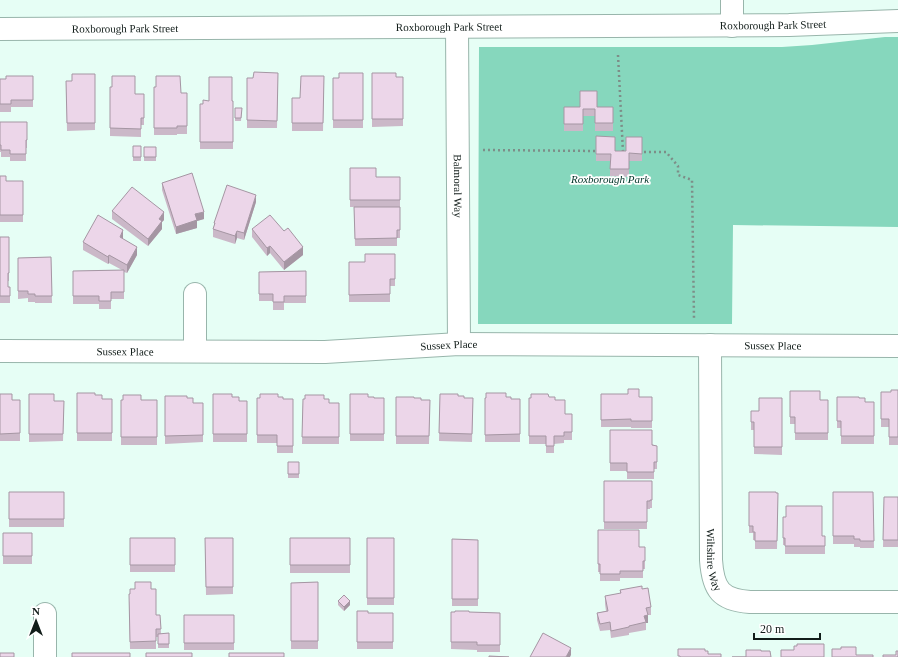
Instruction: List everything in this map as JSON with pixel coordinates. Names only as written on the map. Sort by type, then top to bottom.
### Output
[{"type":"street","points":[[732,0],[732,26]]},
{"type":"street","name":"Roxborough Park Street","points":[[0,29],[789,26],[898,21]]},
{"type":"street","name":"Balmoral Way","points":[[458,27],[459,344]]},
{"type":"street","points":[[195,294],[195,351]]},
{"type":"street","name":"Sussex Place","points":[[0,351],[325,352],[459,344],[898,346]]},
{"type":"street","name":"Wiltshire Way","points":[[710,345],[711,571],[719,591],[728,598],[750,602],[898,602]]},
{"type":"street","points":[[45,614],[45,657]]},
{"type":"path","points":[[618,55],[623,152],[630,152]]},
{"type":"path","points":[[483,150],[599,151]]},
{"type":"path","points":[[637,152],[666,152],[678,166],[678,175],[692,180],[694,318]]},
{"type":"green space","name":"Roxborough Park","points":[[898,37],[898,227],[733,225],[732,324],[478,324],[479,47],[782,47]]},
{"type":"building","points":[[254,72],[278,73],[277,121],[247,120],[247,78],[253,78]]},
{"type":"building","points":[[339,73],[363,73],[363,120],[333,120],[333,78],[339,78]]},
{"type":"building","points":[[372,73],[396,73],[396,77],[403,77],[403,119],[372,119]]},
{"type":"building","points":[[72,74],[95,74],[95,123],[67,123],[66,81],[72,81]]},
{"type":"building","points":[[6,76],[33,76],[33,100],[11,100],[11,104],[0,104],[0,79],[6,79]]},
{"type":"building","points":[[112,76],[135,76],[135,94],[144,94],[144,118],[141,118],[141,129],[110,128],[110,87],[112,87]]},
{"type":"building","points":[[156,76],[180,76],[181,93],[187,93],[187,126],[177,126],[177,128],[154,128],[154,87],[156,87]]},
{"type":"building","points":[[301,76],[324,76],[323,123],[292,123],[292,98],[300,98]]},
{"type":"building","points":[[209,77],[232,77],[233,142],[200,142],[200,104],[203,104],[203,100],[209,101]]},
{"type":"building","points":[[580,91],[597,91],[597,107],[613,107],[613,123],[595,123],[595,109],[583,109],[583,124],[564,124],[564,107],[580,107]]},
{"type":"building","points":[[235,108],[242,108],[241,118],[235,118]]},
{"type":"building","points":[[0,122],[27,122],[26,154],[10,154],[10,150],[1,150]]},
{"type":"building","points":[[596,136],[615,137],[615,151],[626,151],[626,137],[642,137],[642,154],[629,153],[629,169],[610,169],[611,154],[596,154]]},
{"type":"building","points":[[133,146],[141,146],[141,157],[133,157]]},
{"type":"building","points":[[144,147],[156,147],[156,157],[144,157]]},
{"type":"building","points":[[350,168],[376,168],[376,177],[400,177],[400,200],[350,200]]},
{"type":"building","points":[[192,173],[204,212],[195,214],[197,220],[176,227],[162,183]]},
{"type":"building","points":[[0,176],[6,176],[6,181],[23,181],[23,215],[0,215]]},
{"type":"building","points":[[227,185],[256,195],[244,233],[237,231],[235,236],[213,229]]},
{"type":"building","points":[[132,187],[164,212],[159,219],[162,221],[148,239],[112,211]]},
{"type":"building","points":[[354,207],[400,207],[400,230],[397,230],[397,238],[355,239]]},
{"type":"building","points":[[98,215],[123,230],[120,237],[137,247],[127,265],[109,255],[108,257],[83,242]]},
{"type":"building","points":[[270,215],[284,231],[288,228],[303,247],[284,262],[270,246],[267,248],[252,229]]},
{"type":"building","points":[[0,237],[9,237],[8,287],[10,287],[10,296],[0,296]]},
{"type":"building","points":[[365,254],[395,254],[395,279],[390,279],[390,294],[349,295],[349,262],[365,262]]},
{"type":"building","points":[[51,257],[52,296],[35,296],[35,294],[28,294],[28,291],[18,291],[18,258]]},
{"type":"building","points":[[124,270],[124,292],[111,292],[111,301],[99,301],[99,296],[73,296],[73,271]]},
{"type":"building","points":[[306,271],[306,296],[284,296],[284,302],[273,302],[273,294],[259,294],[259,272]]},
{"type":"building","points":[[628,389],[639,389],[639,397],[652,397],[652,421],[631,421],[631,419],[601,420],[601,394],[628,394]]},
{"type":"building","points":[[891,390],[898,390],[898,437],[889,437],[889,419],[881,419],[881,392],[891,392]]},
{"type":"building","points":[[790,391],[820,391],[820,400],[828,400],[828,433],[795,433],[795,417],[790,417]]},
{"type":"building","points":[[77,393],[95,393],[95,395],[102,395],[102,399],[112,399],[112,433],[77,433]]},
{"type":"building","points":[[486,393],[506,393],[506,397],[511,397],[511,399],[520,399],[520,434],[485,435]]},
{"type":"building","points":[[0,394],[12,394],[12,400],[20,400],[20,433],[0,434]]},
{"type":"building","points":[[29,394],[54,394],[54,401],[64,401],[63,434],[29,434]]},
{"type":"building","points":[[213,394],[232,394],[232,397],[239,397],[239,401],[247,401],[247,434],[213,434]]},
{"type":"building","points":[[260,394],[278,394],[278,397],[283,397],[283,399],[293,399],[293,446],[277,446],[277,435],[257,435],[257,398],[260,398]]},
{"type":"building","points":[[350,394],[368,394],[368,397],[384,398],[384,434],[350,434]]},
{"type":"building","points":[[440,394],[458,394],[458,396],[464,396],[464,398],[473,398],[472,434],[439,433]]},
{"type":"building","points":[[531,394],[548,394],[549,397],[555,397],[555,400],[565,400],[565,414],[572,414],[572,432],[564,432],[564,436],[554,436],[554,446],[546,446],[546,436],[529,436],[529,398],[531,398]]},
{"type":"building","points":[[123,395],[141,395],[141,400],[157,400],[157,437],[121,437],[121,400],[123,400]]},
{"type":"building","points":[[305,395],[324,395],[324,399],[329,399],[329,403],[339,403],[339,437],[302,437],[303,399],[305,399]]},
{"type":"building","points":[[165,396],[187,396],[187,398],[193,398],[193,403],[203,403],[203,435],[165,436]]},
{"type":"building","points":[[396,397],[414,397],[421,398],[421,400],[430,400],[429,436],[396,436]]},
{"type":"building","points":[[837,397],[859,397],[865,398],[865,402],[874,402],[874,436],[841,436],[841,421],[837,421]]},
{"type":"building","points":[[759,398],[782,398],[782,447],[754,447],[754,422],[751,422],[751,411],[759,411]]},
{"type":"building","points":[[610,430],[652,430],[652,445],[657,446],[657,462],[654,462],[654,472],[627,472],[627,463],[610,463]]},
{"type":"building","points":[[288,462],[299,462],[299,474],[288,474]]},
{"type":"building","points":[[604,481],[652,481],[652,500],[647,501],[647,522],[604,522]]},
{"type":"building","points":[[9,492],[64,492],[64,519],[9,519]]},
{"type":"building","points":[[749,492],[778,493],[777,541],[755,541],[753,526],[749,526]]},
{"type":"building","points":[[833,492],[873,492],[874,541],[860,541],[860,539],[854,539],[854,536],[833,536]]},
{"type":"building","points":[[884,497],[898,497],[898,540],[883,540]]},
{"type":"building","points":[[786,506],[822,506],[822,536],[825,536],[825,546],[785,546],[785,538],[783,538],[783,517],[786,517]]},
{"type":"building","points":[[598,530],[639,530],[639,547],[645,547],[643,571],[620,571],[620,574],[600,574],[600,564],[598,564]]},
{"type":"building","points":[[3,533],[32,533],[32,556],[3,556]]},
{"type":"building","points":[[130,538],[175,538],[175,565],[130,565]]},
{"type":"building","points":[[205,538],[233,538],[233,587],[206,587]]},
{"type":"building","points":[[290,538],[350,538],[350,565],[290,565]]},
{"type":"building","points":[[367,538],[394,538],[394,598],[367,598]]},
{"type":"building","points":[[452,539],[478,540],[478,599],[452,599]]},
{"type":"building","points":[[135,582],[151,582],[151,589],[156,589],[156,615],[160,615],[161,629],[156,629],[156,641],[130,642],[129,594],[130,589],[135,589]]},
{"type":"building","points":[[318,582],[318,641],[291,641],[291,583]]},
{"type":"building","points":[[642,586],[642,589],[648,588],[651,607],[646,608],[648,615],[644,616],[646,622],[611,631],[610,622],[600,624],[597,613],[608,611],[605,596],[621,593],[620,590]]},
{"type":"building","points":[[344,595],[350,601],[344,607],[338,601]]},
{"type":"building","points":[[357,611],[368,611],[368,613],[393,613],[393,642],[357,642]]},
{"type":"building","points":[[451,612],[500,613],[500,645],[477,645],[477,642],[451,642]]},
{"type":"building","points":[[184,615],[234,615],[234,643],[184,643]]},
{"type":"building","points":[[169,633],[169,644],[158,644],[158,634]]},
{"type":"building","points":[[543,633],[571,648],[566,657],[530,657]]},
{"type":"building","points":[[797,644],[824,644],[824,657],[781,657],[781,650],[794,650],[794,646],[797,646]]},
{"type":"building","points":[[841,647],[856,647],[856,655],[873,655],[873,657],[832,657],[832,649],[841,649]]},
{"type":"building","points":[[678,649],[705,649],[705,651],[708,651],[708,654],[721,654],[721,657],[680,657],[678,656]]},
{"type":"building","points":[[746,650],[761,650],[770,651],[771,657],[746,657]]},
{"type":"building","points":[[896,651],[898,651],[898,657],[883,657],[883,655],[896,655]]},
{"type":"building","points":[[0,653],[14,653],[14,657],[0,657]]},
{"type":"building","points":[[72,653],[130,653],[130,657],[72,657]]},
{"type":"building","points":[[146,653],[192,653],[192,657],[146,657]]},
{"type":"building","points":[[229,653],[284,653],[284,657],[229,657]]}]
